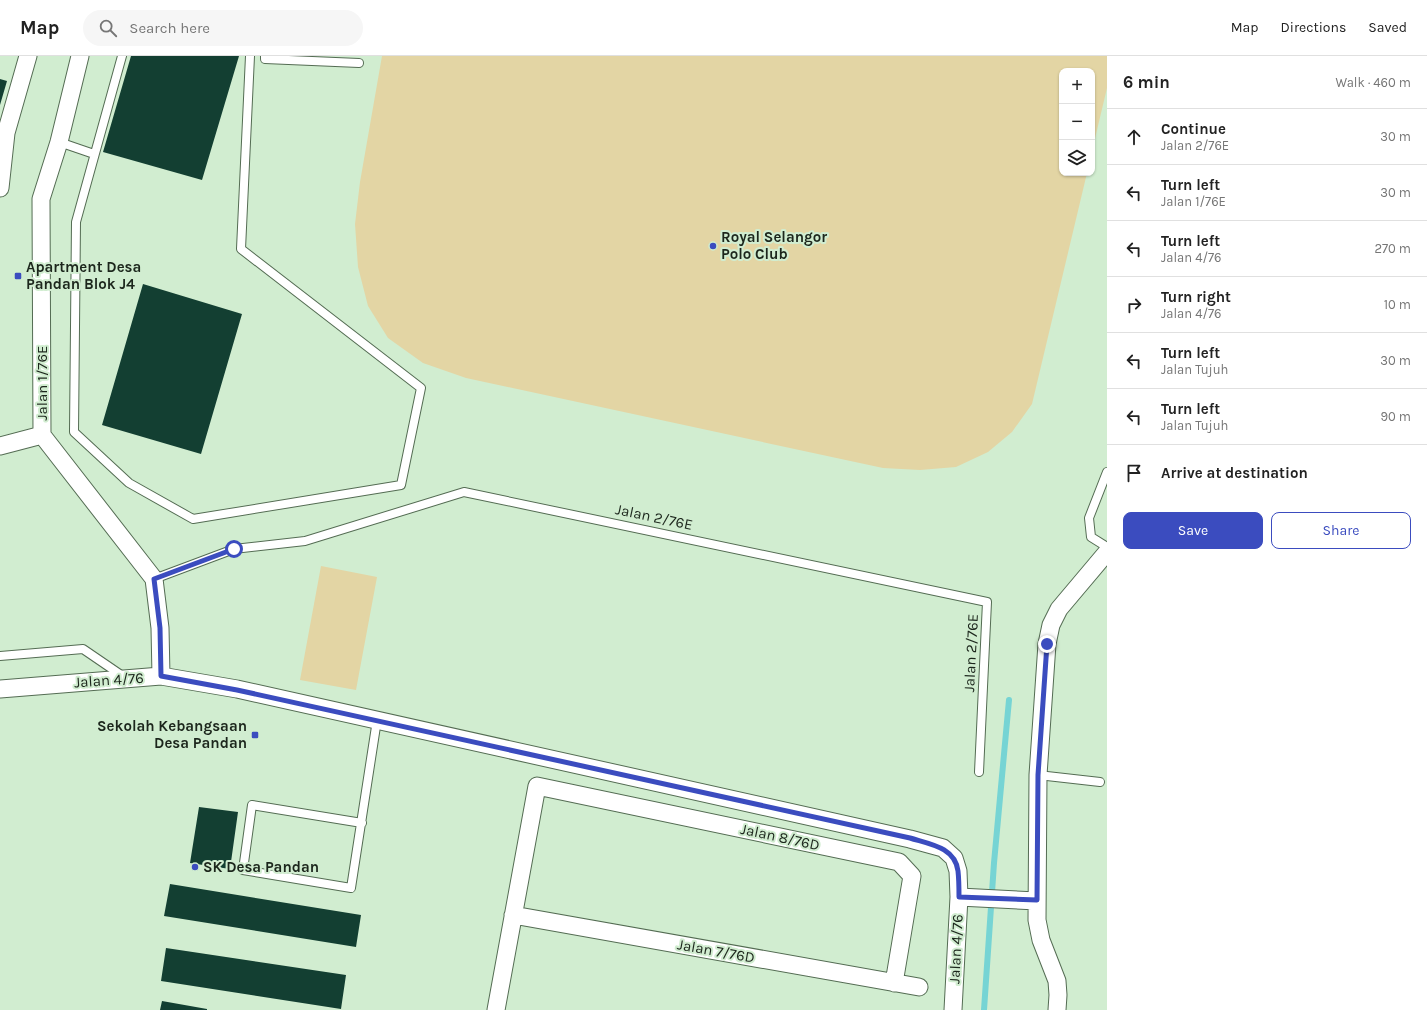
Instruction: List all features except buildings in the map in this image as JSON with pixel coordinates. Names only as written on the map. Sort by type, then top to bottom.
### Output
[{"type":"street","points":[[0,188],[6,134],[28,56]]},
{"type":"street","name":"Jalan 1/76E","points":[[80,56],[59,142],[41,199],[42,435],[154,579]]},
{"type":"street","points":[[0,446],[42,435]]},
{"type":"street","points":[[1057,1010],[1057,981],[1042,940],[1037,920],[1038,775],[1047,644],[1051,625],[1059,609],[1107,552]]},
{"type":"street","points":[[154,579],[160,628],[161,676]]},
{"type":"street","name":"Jalan 4/76","points":[[0,689],[161,676],[237,690],[378,720],[910,838],[943,848],[954,858],[958,870],[959,897],[953,1010]]},
{"type":"street","name":"Jalan 8/76D","points":[[513,915],[537,786],[899,862],[912,876],[894,983]]},
{"type":"street","points":[[959,897],[1037,900]]},
{"type":"street","points":[[496,1010],[513,915]]},
{"type":"street","name":"Jalan 7/76D","points":[[513,915],[919,987]]},
{"type":"lane","points":[[122,56],[76,222],[74,432],[129,483],[193,519],[401,485],[421,388],[241,249],[250,56]]},
{"type":"lane","points":[[265,56],[265,59],[359,63]]},
{"type":"lane","points":[[59,142],[94,154]]},
{"type":"lane","points":[[1107,472],[1089,518],[1091,537],[1107,548]]},
{"type":"lane","name":"Jalan 2/76E","points":[[154,579],[234,549],[304,541],[464,492],[987,602],[980,772]]},
{"type":"lane","points":[[0,656],[83,649],[126,679]]},
{"type":"lane","points":[[362,823],[252,805],[243,870],[351,888],[362,823],[378,720]]},
{"type":"lane","points":[[1038,775],[1100,782]]},
{"type":"shaded area","name":"Royal Selangor Polo Club","points":[[382,56],[1107,56],[1107,88],[1095,138],[1095,68],[1059,68],[1059,176],[1086,176],[1032,404],[1012,432],[988,452],[956,467],[920,470],[883,468],[466,378],[423,363],[388,338],[368,306],[358,267],[355,224],[360,182]]},
{"type":"shaded area","points":[[321,566],[377,577],[356,690],[300,680]]},
{"type":"waterway","points":[[984,1010],[994,863],[1009,700]]},
{"type":"place","name":"Royal Selangor Polo Club","points":[[713,246]]},
{"type":"place","name":"Apartment Desa Pandan Blok J4","points":[[18,276]]},
{"type":"place","name":"Sekolah Kebangsaan Desa Pandan","points":[[255,735]]},
{"type":"place","name":"SK Desa Pandan","points":[[195,867]]},
{"type":"route","points":[[234,549],[154,579],[160,628],[161,676],[237,690],[910,838],[943,848],[954,858],[958,870],[959,897],[1037,900],[1038,775],[1047,644]]}]
